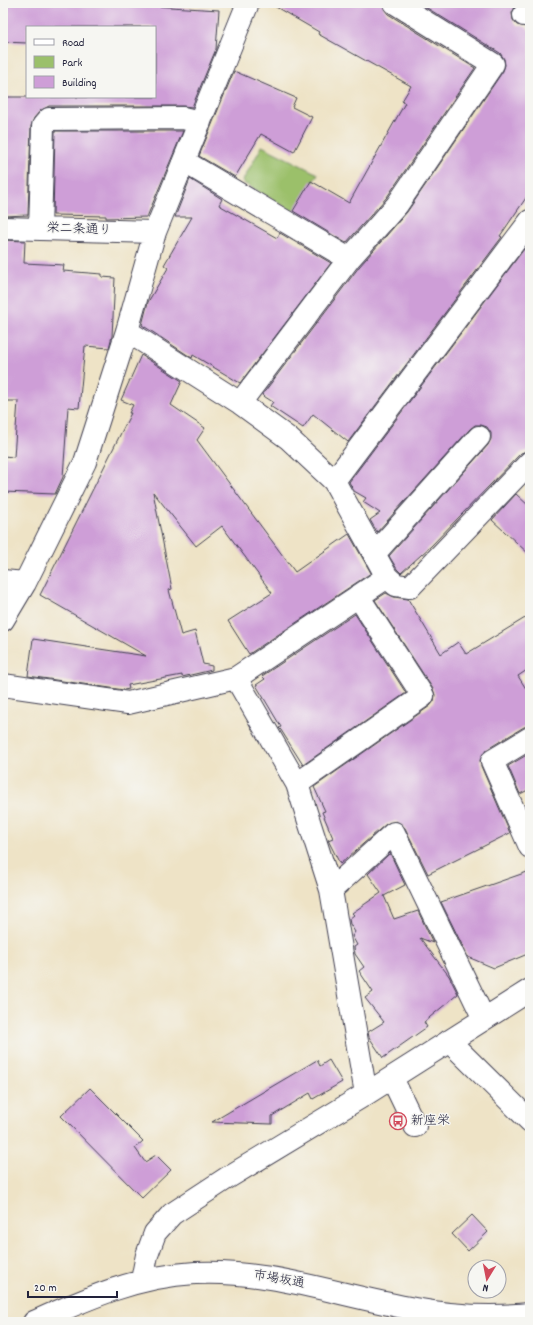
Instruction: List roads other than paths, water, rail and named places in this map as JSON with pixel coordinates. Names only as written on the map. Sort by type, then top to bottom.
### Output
[{"type":"street","points":[[3,620],[25,583],[86,462],[127,331],[155,232],[185,162],[248,3]]},
{"type":"street","points":[[240,403],[349,259],[397,205],[493,64],[395,3]]},
{"type":"street","points":[[40,229],[43,126],[49,119],[183,118],[200,122]]},
{"type":"street","points":[[185,162],[349,259]]},
{"type":"street","points":[[334,481],[530,221]]},
{"type":"street","name":"栄二条通り","points":[[3,228],[155,232]]},
{"type":"street","points":[[127,331],[240,403],[288,438],[334,481],[387,577],[396,585],[410,587],[530,462]]},
{"type":"street","points":[[375,553],[479,436]]},
{"type":"street","points":[[3,685],[128,703],[236,678],[387,577]]},
{"type":"street","points":[[3,581],[25,583]]},
{"type":"street","points":[[297,784],[423,696],[358,596]]},
{"type":"street","points":[[236,678],[297,784],[331,890],[366,1094]]},
{"type":"street","points":[[530,738],[492,761],[530,847]]},
{"type":"street","points":[[331,890],[394,834],[484,1019]]},
{"type":"street","points":[[142,1280],[146,1255],[155,1233],[172,1214],[227,1178],[392,1078],[530,990]]},
{"type":"street","points":[[449,1041],[530,1121]]},
{"type":"street","points":[[392,1078],[415,1126]]},
{"type":"street","name":"市場坂通","points":[[34,1322],[104,1292],[142,1280],[195,1273],[250,1275],[292,1282],[417,1316],[530,1314]]},
{"type":"place","name":"新座栄","points":[[398,1121]]}]
